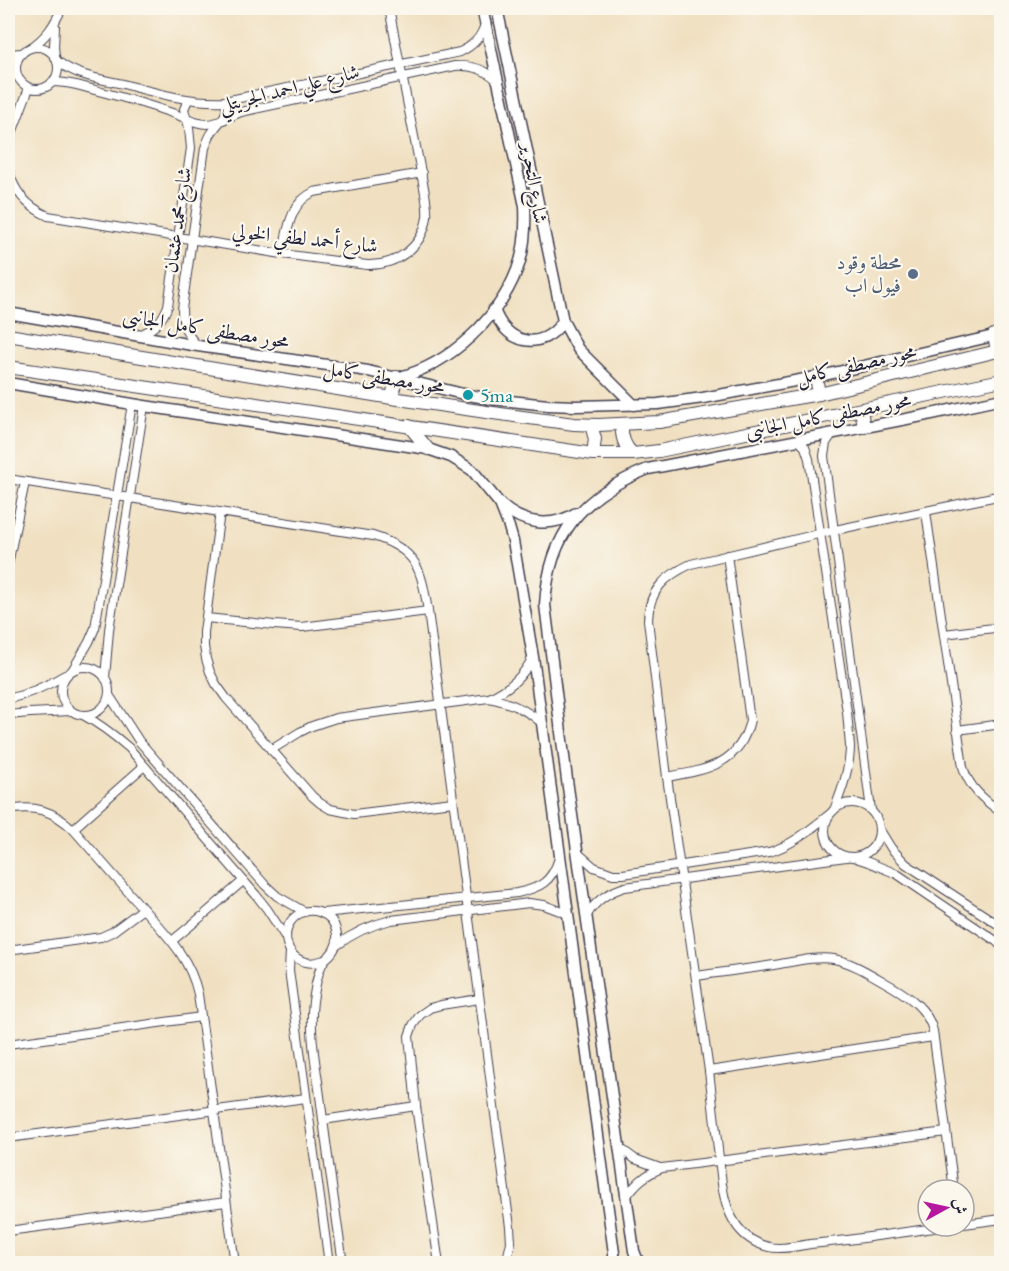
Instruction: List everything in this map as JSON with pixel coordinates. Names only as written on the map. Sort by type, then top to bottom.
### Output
[{"type":"main road","name":"محور مصطفى كامل","points":[[8,335],[392,398],[591,425],[659,422],[819,394],[999,350]]},
{"type":"main road","points":[[998,335],[999,350]]},
{"type":"main road","points":[[8,367],[593,454],[633,454],[659,451],[1002,380]]},
{"type":"main road","points":[[816,377],[819,394]]},
{"type":"main road","points":[[392,398],[396,378]]},
{"type":"main road","points":[[861,410],[864,427]]},
{"type":"main road","points":[[591,425],[595,439],[593,454]]},
{"type":"main road","points":[[622,425],[624,443],[633,454]]},
{"type":"main road","points":[[409,426],[428,449]]},
{"type":"street","points":[[19,80],[16,71],[17,61],[22,53],[49,33],[62,8]]},
{"type":"street","name":"شارع أحمد لطفي الخولي","points":[[8,167],[14,187],[21,198],[38,212],[48,216],[282,255],[379,265],[390,262],[401,257],[418,240],[427,219],[422,173],[389,8]]},
{"type":"street","name":"شارع التحرير","points":[[396,378],[416,372],[445,355],[480,326],[511,283],[524,244],[525,206],[482,8]]},
{"type":"street","name":"شارع التحرير","points":[[497,8],[563,321],[578,349],[634,405]]},
{"type":"street","points":[[8,71],[29,88],[43,88],[52,82],[57,74],[54,47],[56,22]]},
{"type":"street","name":"شارع علي احمد الجريتلي","points":[[56,60],[74,72],[188,100],[225,101],[460,52],[479,38],[486,22]]},
{"type":"street","points":[[30,48],[45,49],[56,60]]},
{"type":"street","points":[[8,54],[22,53]]},
{"type":"street","name":"شارع علي احمد الجريتلي","points":[[52,82],[69,83],[126,98],[203,124],[220,122],[241,112],[454,66],[483,70],[498,82]]},
{"type":"street","points":[[8,148],[29,88]]},
{"type":"street","name":"شارع محمد عثمان","points":[[137,335],[148,332],[157,325],[168,306],[191,148],[184,109],[188,100]]},
{"type":"street","name":"شارع محمد عثمان","points":[[198,346],[185,330],[182,309],[205,148],[208,138],[226,114],[225,101]]},
{"type":"street","points":[[282,255],[295,207],[307,195],[422,173]]},
{"type":"street","points":[[494,309],[506,331],[520,339],[545,338],[563,321]]},
{"type":"street","name":"محور مصطفى كامل الجانبى","points":[[8,313],[198,346],[356,369],[462,394],[519,402],[576,406],[658,404],[703,398],[816,377],[998,335]]},
{"type":"street","points":[[8,383],[428,449],[451,457],[472,470],[500,504],[509,512],[529,522],[552,523],[583,509]]},
{"type":"street","name":"محور مصطفى كامل الجانبى","points":[[583,509],[608,488],[648,469],[1002,399]]},
{"type":"street","points":[[71,711],[61,698],[60,689],[62,681],[86,649],[95,628],[132,404]]},
{"type":"street","points":[[105,678],[109,630],[144,406]]},
{"type":"street","points":[[833,433],[826,443],[825,456],[871,810]]},
{"type":"street","points":[[798,440],[805,447],[809,459],[847,712],[850,747],[846,773],[832,812],[826,821],[826,836],[833,849],[897,874],[1002,947]]},
{"type":"street","points":[[8,479],[373,536],[401,548],[418,568],[423,580],[428,611],[512,1242],[506,1263]]},
{"type":"street","points":[[8,564],[25,482]]},
{"type":"street","points":[[916,1231],[838,1242],[769,1247],[746,1236],[732,1218],[724,1201],[709,1071],[667,777],[648,620],[649,607],[660,584],[691,564],[1002,495]]},
{"type":"street","points":[[500,504],[513,541],[533,657],[614,1263]]},
{"type":"street","points":[[583,509],[560,541],[550,568],[545,605],[567,780],[626,1197],[634,1251],[639,1263]]},
{"type":"street","points":[[220,512],[204,646],[210,672],[226,698],[312,796],[330,809],[354,813],[453,802]]},
{"type":"street","points":[[926,512],[963,767],[966,777],[978,794],[1002,813]]},
{"type":"street","points":[[667,777],[694,772],[721,763],[740,745],[748,730],[750,720],[727,555]]},
{"type":"street","points":[[206,618],[302,627],[428,611]]},
{"type":"street","points":[[944,634],[1002,627]]},
{"type":"street","points":[[271,750],[300,732],[336,718],[489,698],[515,682],[526,670],[533,657]]},
{"type":"street","points":[[8,699],[48,686],[80,667],[87,666],[100,672],[105,678],[109,695],[118,711],[139,741],[265,885],[284,900],[305,912]]},
{"type":"street","points":[[83,715],[90,715],[102,708],[109,695]]},
{"type":"street","points":[[489,698],[518,706],[542,723]]},
{"type":"street","points":[[8,715],[71,711],[100,724],[115,735],[267,909],[286,938],[290,951],[289,970],[329,1263]]},
{"type":"street","points":[[957,730],[1002,724]]},
{"type":"street","points":[[73,829],[144,766]]},
{"type":"street","points":[[550,782],[567,780]]},
{"type":"street","points":[[578,853],[594,867],[623,874],[778,850],[815,826],[840,805],[848,802],[864,805],[871,810],[879,822],[878,840],[873,849],[864,855],[625,887],[599,900],[587,915]]},
{"type":"street","points":[[8,810],[28,807],[45,811],[64,821],[172,941],[189,967],[195,980],[201,1017],[235,1263]]},
{"type":"street","points":[[880,829],[891,848],[906,864],[1002,927]]},
{"type":"street","points":[[286,938],[291,921],[297,915],[305,912],[323,913],[517,893],[533,889],[552,874],[560,853]]},
{"type":"street","points":[[172,941],[243,881]]},
{"type":"street","points":[[336,946],[376,923],[391,920],[518,903],[544,905],[568,914]]},
{"type":"street","points":[[8,950],[101,937],[112,932],[143,909]]},
{"type":"street","points":[[290,951],[305,962],[315,963],[331,954],[338,937],[336,927],[323,913]]},
{"type":"street","points":[[324,960],[313,999],[313,1040],[343,1263]]},
{"type":"street","points":[[696,976],[808,960],[837,960],[852,965],[884,982],[917,1004],[930,1022],[952,1178]]},
{"type":"street","points":[[439,1263],[416,1106],[409,1036],[420,1015],[430,1008],[479,999]]},
{"type":"street","points":[[8,1044],[201,1017]]},
{"type":"street","points":[[709,1071],[933,1037]]},
{"type":"street","points":[[8,1138],[306,1098]]},
{"type":"street","points":[[323,1120],[416,1106]]},
{"type":"street","points":[[626,1197],[645,1176],[662,1168],[946,1132]]},
{"type":"street","points":[[620,1148],[644,1163],[662,1168]]},
{"type":"street","points":[[8,1232],[226,1202]]},
{"type":"street","points":[[976,1222],[1002,1219]]},
{"type":"place","name":"محطة وقود فيول اب","points":[[913,274]]},
{"type":"place","name":"5ma","points":[[468,395]]}]
